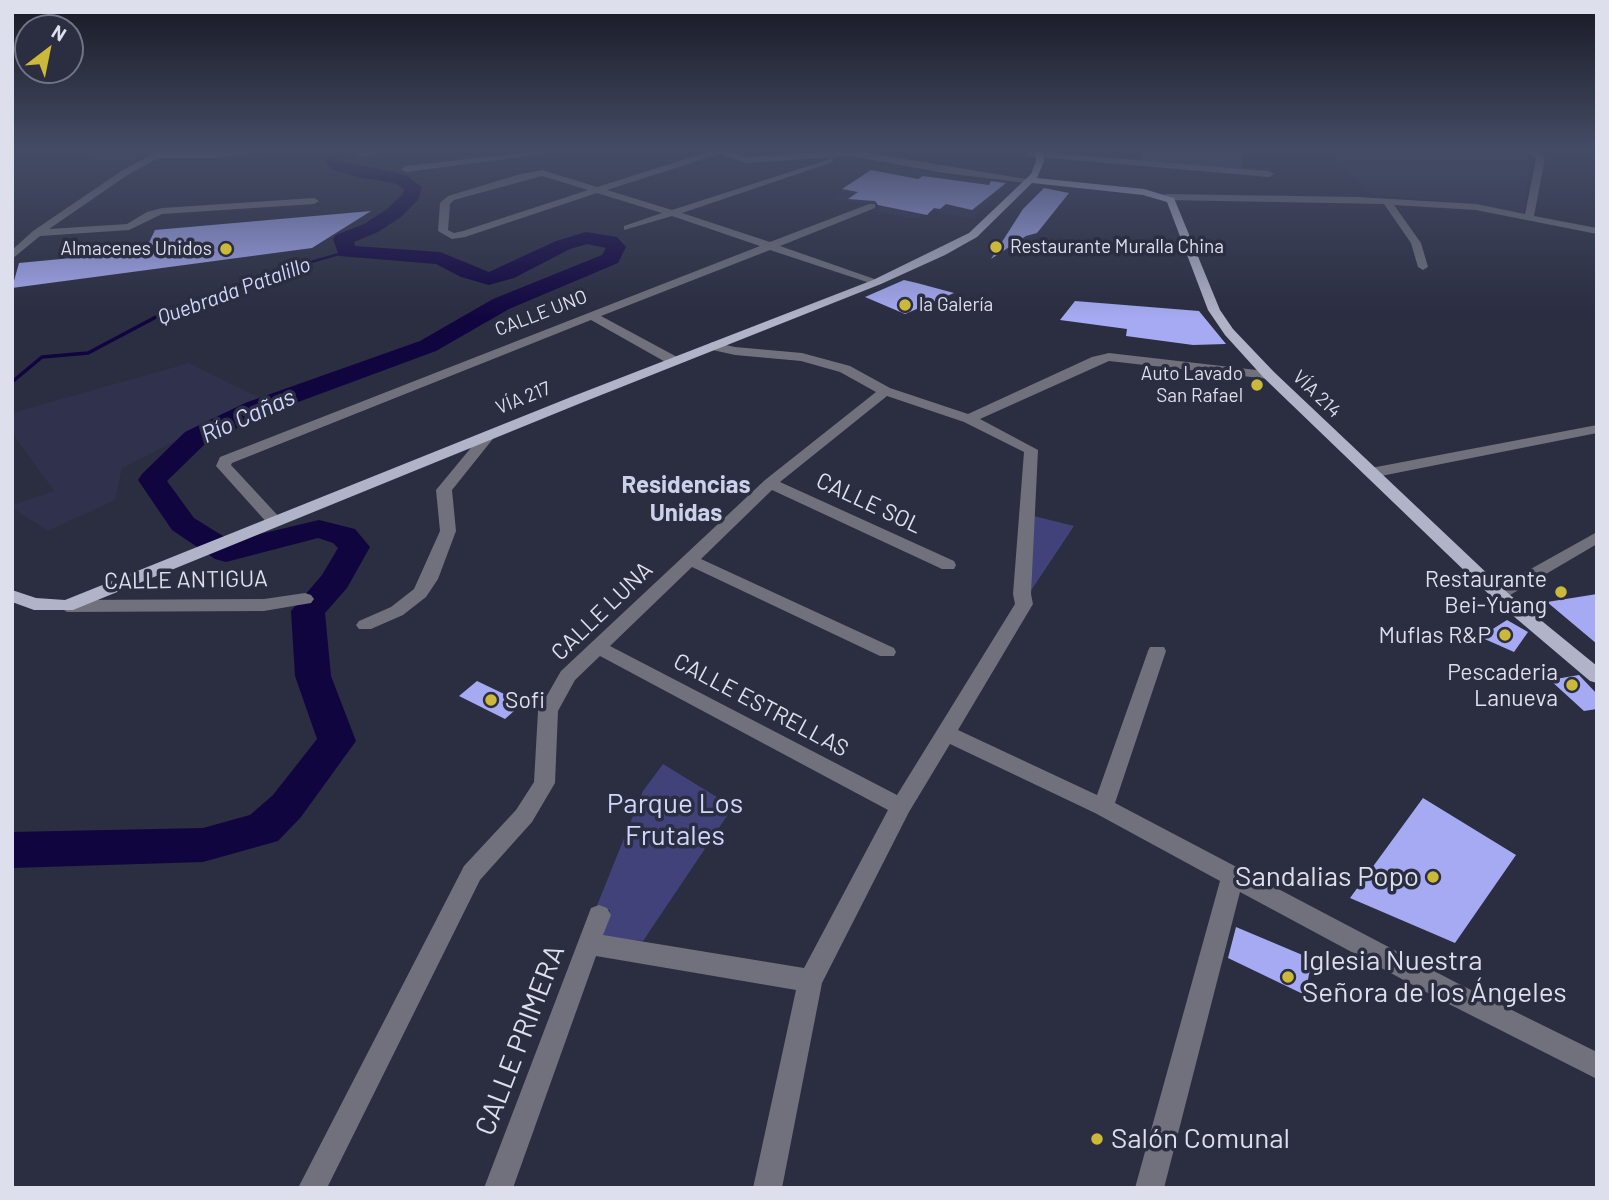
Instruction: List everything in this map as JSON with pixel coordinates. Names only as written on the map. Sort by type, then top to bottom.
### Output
[{"type":"main road","name":"VÍA 217","points":[[12,596],[34,604],[67,606],[877,282],[973,235],[1005,206]]},
{"type":"main road","name":"VÍA 214","points":[[1175,206],[1214,310],[1229,332],[1269,375],[1499,594],[1597,676]]},
{"type":"street","points":[[12,256],[37,233],[76,206]]},
{"type":"street","points":[[37,233],[133,227],[151,214],[162,211],[238,206]]},
{"type":"street","points":[[445,206],[442,227],[446,234],[452,236],[549,206]]},
{"type":"street","points":[[649,206],[877,282]]},
{"type":"street","points":[[628,228],[693,206]]},
{"type":"street","name":"CALLE UNO","points":[[275,522],[223,466],[225,460],[872,206]]},
{"type":"street","points":[[1390,206],[1416,243],[1423,267]]},
{"type":"street","points":[[1458,206],[1476,207],[1597,231]]},
{"type":"street","points":[[1529,217],[1531,206]]},
{"type":"street","points":[[590,315],[674,361]]},
{"type":"street","points":[[712,346],[735,351],[775,353],[845,369],[885,391],[969,419],[1031,450],[1022,594],[1024,604],[901,807],[810,981],[767,1188]]},
{"type":"street","points":[[969,419],[1097,360],[1109,357],[1269,375]]},
{"type":"street","name":"CALLE LUNA","points":[[312,1188],[472,873],[524,816],[544,783],[548,711],[568,676],[770,482],[885,391]]},
{"type":"street","points":[[1371,473],[1597,429]]},
{"type":"street","points":[[365,625],[397,611],[420,593],[429,579],[448,531],[444,489],[489,435]]},
{"type":"street","name":"CALLE SOL","points":[[770,482],[948,565]]},
{"type":"street","points":[[1499,594],[1597,537]]},
{"type":"street","points":[[690,560],[887,652]]},
{"type":"street","name":"CALLE ANTIGUA","points":[[67,606],[253,605],[305,599]]},
{"type":"street","name":"CALLE ESTRELLAS","points":[[597,647],[901,807]]},
{"type":"street","points":[[1103,807],[1157,651]]},
{"type":"street","points":[[947,734],[1103,807],[1448,991],[1597,1066]]},
{"type":"street","points":[[1149,1188],[1233,876]]},
{"type":"street","name":"CALLE PRIMERA","points":[[498,1188],[599,915]]},
{"type":"street","points":[[590,944],[810,981]]},
{"type":"shaded area","points":[[882,206],[985,206],[972,219],[935,210],[914,219],[874,211]]},
{"type":"shaded area","points":[[1475,206],[1525,206],[1524,213]]},
{"type":"shaded area","points":[[189,363],[260,398],[122,468],[115,500],[48,531],[12,508],[12,505],[54,491],[12,433],[12,413]]},
{"type":"green space","points":[[1034,516],[1074,526],[1028,595]]},
{"type":"green space","name":"Parque Los Frutales","points":[[663,764],[733,807],[643,941],[602,937],[610,910],[596,908],[643,791]]},
{"type":"building","points":[[883,206],[944,206],[940,209],[934,208],[927,215]]},
{"type":"building","points":[[955,206],[977,206],[972,210]]},
{"type":"building","points":[[1026,206],[1059,206],[1037,233],[1026,236],[991,259]]},
{"type":"building","name":"Almacenes Unidos","points":[[371,211],[312,248],[12,288],[19,263],[145,251],[155,230]]},
{"type":"building","name":"la Galería","points":[[904,280],[954,293],[905,314],[865,297]]},
{"type":"building","points":[[1075,301],[1199,311],[1226,344],[1193,345],[1126,336],[1127,329],[1060,320]]},
{"type":"building","points":[[1597,594],[1597,644],[1547,602]]},
{"type":"building","name":"Muflas R&P","points":[[1507,620],[1528,632],[1514,652],[1480,637]]},
{"type":"building","name":"Pescaderia Lanueva","points":[[1579,675],[1597,694],[1597,709],[1584,711],[1550,680]]},
{"type":"building","name":"Sofi","points":[[477,681],[523,703],[505,719],[459,696]]},
{"type":"building","name":"Sandalias Popo","points":[[1423,798],[1516,855],[1455,943],[1350,898]]},
{"type":"building","name":"Iglesia Nuestra Señora de los Ángeles","points":[[1236,927],[1312,959],[1305,995],[1228,958]]},
{"type":"waterway","name":"Río Cañas","points":[[12,850],[203,845],[263,829],[287,806],[337,741],[313,676],[308,611],[335,581],[354,547],[344,536],[319,529],[226,552],[183,524],[152,480],[195,438],[254,409],[428,346],[501,304],[611,259],[616,247],[610,241],[586,238],[563,245],[507,274],[489,279],[468,273],[440,258],[346,252],[343,239],[371,228],[401,206]]},
{"type":"waterway","name":"Quebrada Patalillo","points":[[276,272],[346,252]]},
{"type":"waterway","name":"Quebrada Patalillo","points":[[12,382],[42,357],[88,353],[173,308],[282,271]]},
{"type":"place","name":"Restaurante Muralla China","points":[[996,247]]},
{"type":"place","name":"Almacenes Unidos","points":[[226,249]]},
{"type":"place","name":"la Galería","points":[[905,305]]},
{"type":"place","name":"Auto Lavado San Rafael","points":[[1257,385]]},
{"type":"place","name":"Restaurante Bei-Yuang","points":[[1561,592]]},
{"type":"place","name":"Muflas R&P","points":[[1505,635]]},
{"type":"place","name":"Pescaderia Lanueva","points":[[1572,685]]},
{"type":"place","name":"Sofi","points":[[491,700]]},
{"type":"place","name":"Sandalias Popo","points":[[1433,877]]},
{"type":"place","name":"Iglesia Nuestra Señora de los Ángeles","points":[[1288,977]]},
{"type":"place","name":"Salón Comunal","points":[[1097,1139]]},
{"type":"district","name":"Residencias Unidas","points":[[686,499]]}]
